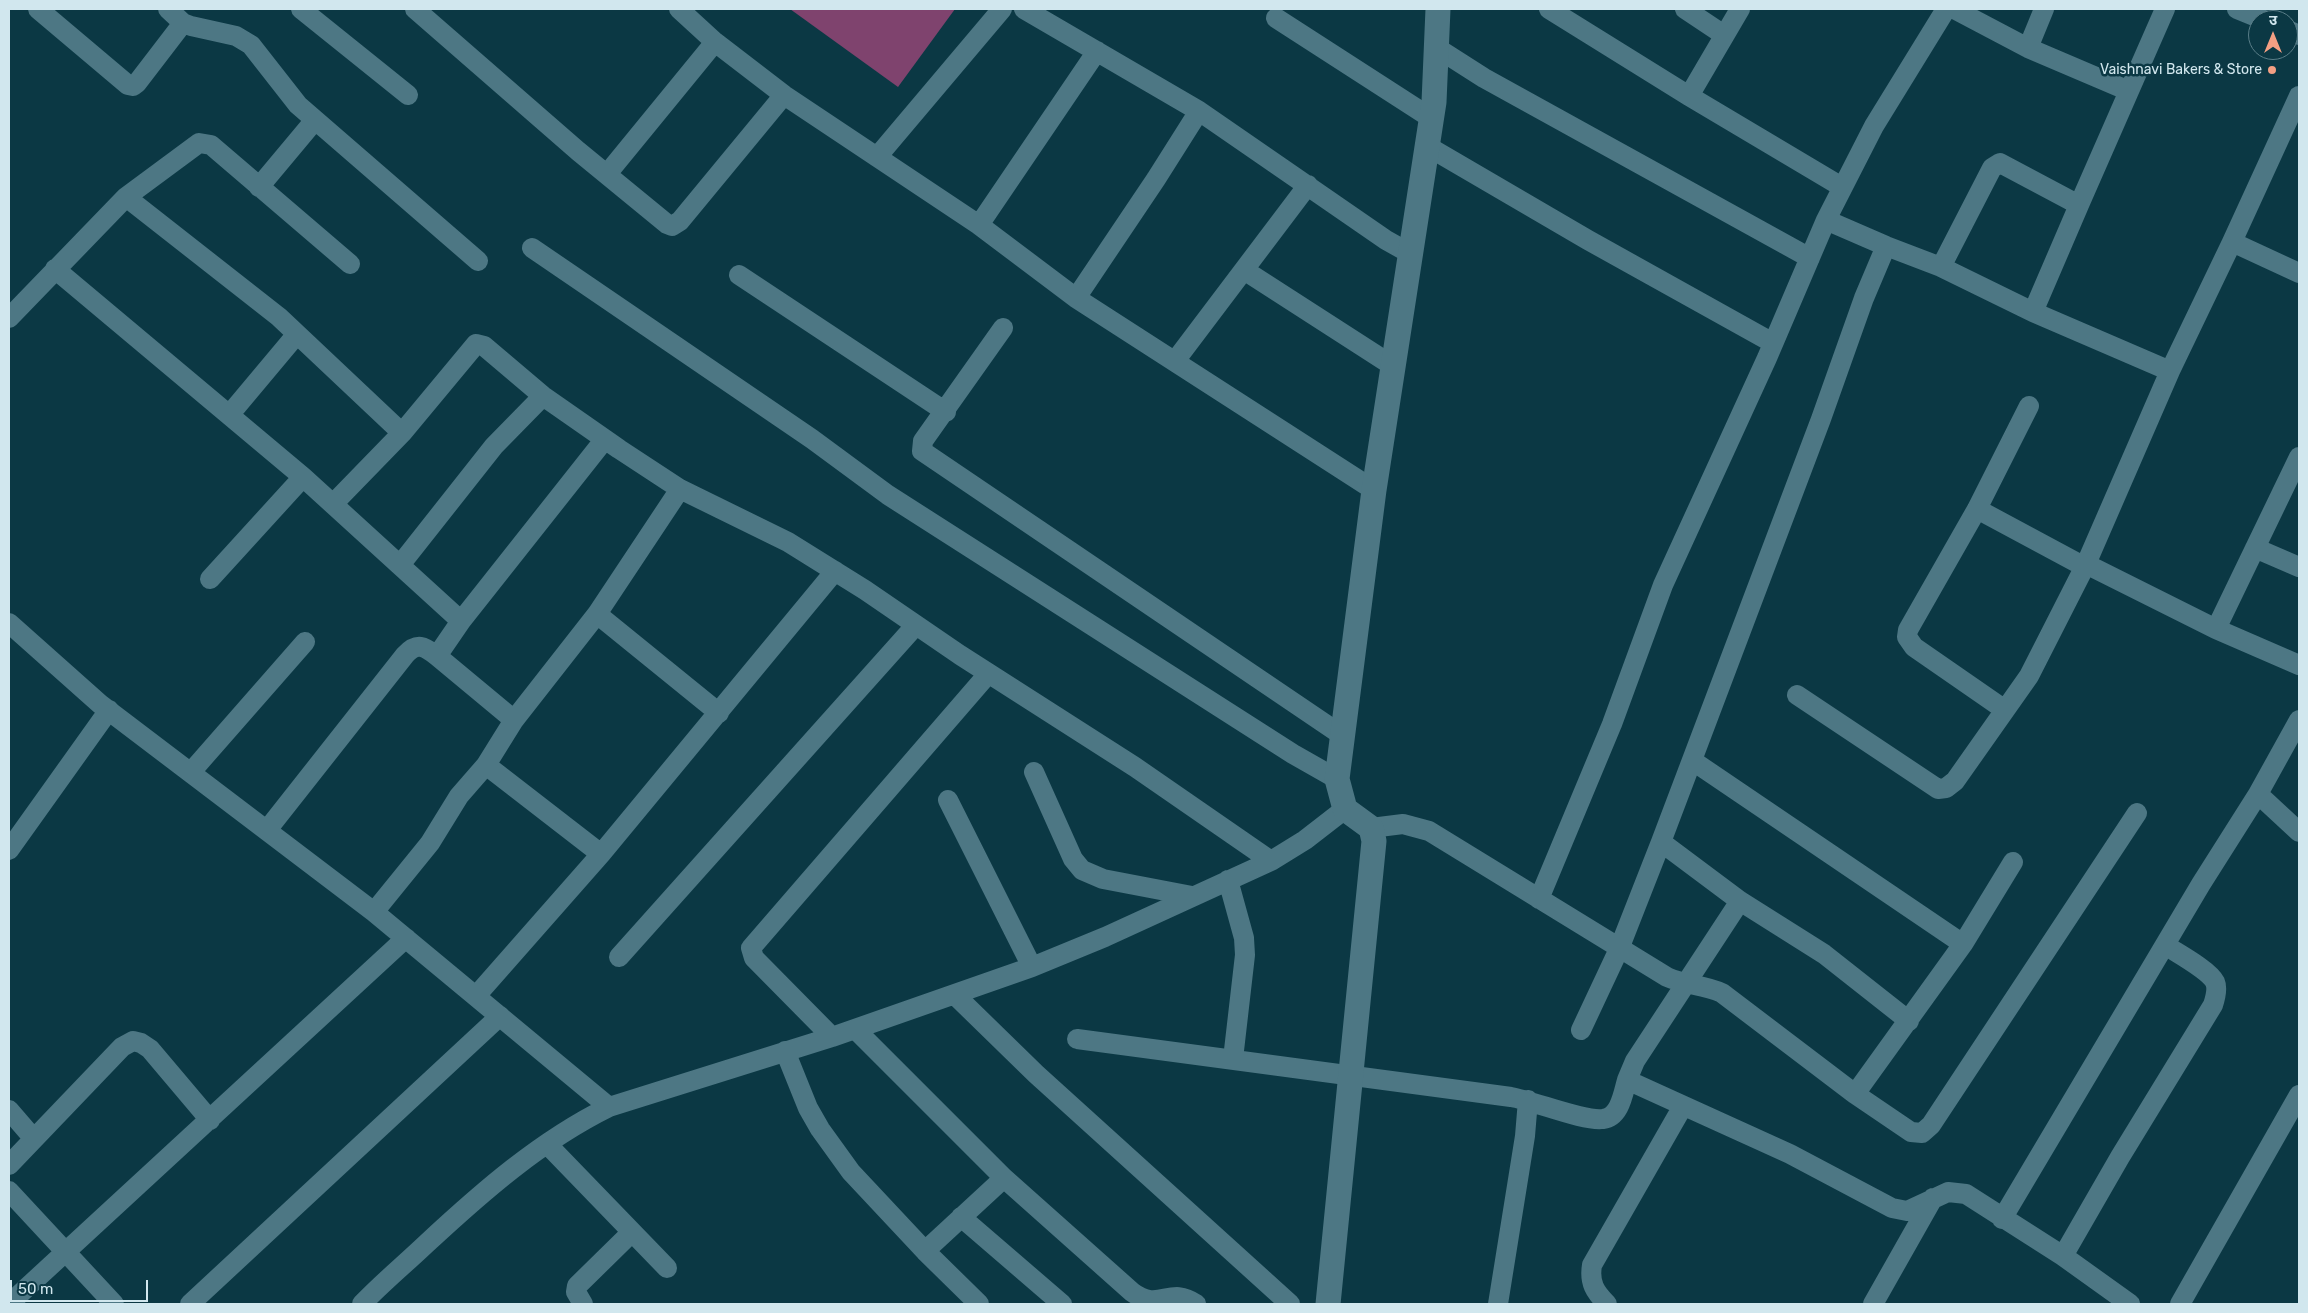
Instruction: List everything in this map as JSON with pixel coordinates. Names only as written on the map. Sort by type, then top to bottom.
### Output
[{"type":"street","points":[[38,9],[128,85],[133,86],[183,23]]},
{"type":"street","points":[[168,9],[183,23],[200,29],[236,36],[251,45],[288,95],[478,261]]},
{"type":"street","points":[[301,9],[408,94]]},
{"type":"street","points":[[415,9],[667,224],[677,225],[784,95]]},
{"type":"street","points":[[679,9],[715,42],[784,95],[979,225],[1076,298],[1374,490]]},
{"type":"street","points":[[877,157],[1002,9]]},
{"type":"street","points":[[1024,9],[1199,111],[1386,240],[1411,254]]},
{"type":"street","points":[[1328,1304],[1374,841],[1371,828],[1345,809],[1337,779],[1374,490],[1431,118],[1438,9]]},
{"type":"street","points":[[1549,9],[1689,96],[1842,187]]},
{"type":"street","points":[[1685,9],[1724,35]]},
{"type":"street","points":[[1689,96],[1740,9]]},
{"type":"street","points":[[1539,899],[1612,724],[1662,586],[1773,343],[1826,220],[1874,126],[1946,9]]},
{"type":"street","points":[[1954,9],[2028,48],[2129,90]]},
{"type":"street","points":[[2028,48],[2044,9]]},
{"type":"street","points":[[2033,312],[2165,9]]},
{"type":"street","points":[[1276,18],[1431,118]]},
{"type":"street","points":[[607,174],[715,42]]},
{"type":"street","points":[[1436,48],[1484,78],[1810,258]]},
{"type":"street","points":[[979,225],[1097,51]]},
{"type":"street","points":[[1797,695],[1934,787],[1942,790],[1955,781],[2028,676],[2085,566],[2170,371],[2299,96]]},
{"type":"street","points":[[1076,298],[1199,111]]},
{"type":"street","points":[[259,187],[315,120]]},
{"type":"street","points":[[9,318],[126,197],[199,143],[211,145],[350,264]]},
{"type":"street","points":[[1427,146],[1588,240],[1773,343]]},
{"type":"street","points":[[1941,267],[1992,168],[1996,164],[2006,164],[2079,205]]},
{"type":"street","points":[[1175,361],[1308,185]]},
{"type":"street","points":[[126,197],[279,317],[402,433]]},
{"type":"street","points":[[1826,220],[1941,267],[2033,312],[2170,371]]},
{"type":"street","points":[[2232,242],[2299,273]]},
{"type":"street","points":[[1581,1030],[1619,949],[1693,760],[1821,419],[1864,298],[1886,246]]},
{"type":"street","points":[[532,248],[812,438],[888,496],[1293,754],[1337,779]]},
{"type":"street","points":[[55,269],[303,477],[334,504],[363,534],[461,621]]},
{"type":"street","points":[[1244,270],[1393,366]]},
{"type":"street","points":[[739,274],[946,412]]},
{"type":"street","points":[[1003,328],[946,412],[923,441],[921,449],[924,453],[1343,736]]},
{"type":"street","points":[[230,414],[297,334]]},
{"type":"street","points":[[334,504],[402,433],[476,344],[484,346],[543,396],[680,489],[788,542],[835,571],[988,674],[1135,767],[1271,861]]},
{"type":"street","points":[[400,565],[494,446],[543,396]]},
{"type":"street","points":[[2004,710],[1914,647],[1907,637],[1908,630],[1977,509],[2029,406]]},
{"type":"street","points":[[437,656],[461,621],[605,438]]},
{"type":"street","points":[[2216,629],[2299,457]]},
{"type":"street","points":[[210,579],[303,477]]},
{"type":"street","points":[[374,912],[430,843],[458,796],[486,765],[514,720],[597,614],[680,489]]},
{"type":"street","points":[[1977,509],[2085,566],[2216,629],[2299,665]]},
{"type":"street","points":[[2255,548],[2299,567]]},
{"type":"street","points":[[476,996],[601,854],[720,713],[835,571]]},
{"type":"street","points":[[597,614],[720,713]]},
{"type":"street","points":[[9,622],[109,710],[374,912],[609,1107]]},
{"type":"street","points":[[619,957],[916,625]]},
{"type":"street","points":[[191,772],[305,642]]},
{"type":"street","points":[[267,830],[411,648],[420,646],[437,656],[514,720]]},
{"type":"street","points":[[832,1037],[754,958],[751,948],[988,674]]},
{"type":"street","points":[[9,850],[109,710]]},
{"type":"street","points":[[2002,1219],[2165,944],[2258,794],[2299,720]]},
{"type":"street","points":[[1693,760],[1963,944]]},
{"type":"street","points":[[486,765],[601,854]]},
{"type":"street","points":[[1034,772],[1074,859],[1082,870],[1103,879],[1192,896]]},
{"type":"street","points":[[2258,794],[2299,832]]},
{"type":"street","points":[[948,800],[1032,967]]},
{"type":"street","points":[[369,1302],[458,1215],[504,1175],[573,1125],[609,1107],[832,1037],[1032,967],[1105,937],[1271,861],[1304,840],[1345,809]]},
{"type":"street","points":[[1371,828],[1403,824],[1428,831],[1619,949],[1683,985],[1710,988],[1722,992],[1855,1094],[1911,1132],[1922,1133],[1931,1125],[2137,813]]},
{"type":"street","points":[[1661,842],[1740,901],[1824,954],[1909,1021]]},
{"type":"street","points":[[1855,1094],[1963,944],[2013,862]]},
{"type":"street","points":[[1228,880],[1244,938],[1245,955],[1233,1059]]},
{"type":"street","points":[[1077,1039],[1352,1074],[1528,1100],[1590,1118],[1604,1119],[1615,1114],[1635,1061],[1683,985],[1740,901]]},
{"type":"street","points":[[9,1304],[406,938]]},
{"type":"street","points":[[2063,1256],[2120,1157],[2213,1005],[2215,983],[2208,974],[2165,944]]},
{"type":"street","points":[[955,995],[1036,1074],[1290,1304]]},
{"type":"street","points":[[190,1304],[500,1016]]},
{"type":"street","points":[[855,1029],[1004,1178],[1140,1298],[1151,1302],[1172,1296],[1181,1296],[1196,1304]]},
{"type":"street","points":[[9,1165],[122,1047],[133,1041],[141,1043],[150,1050],[210,1120]]},
{"type":"street","points":[[785,1051],[808,1108],[820,1129],[851,1172],[925,1251],[979,1304]]},
{"type":"street","points":[[1627,1080],[1790,1154],[1892,1208],[1907,1211],[1948,1192],[1966,1194],[2002,1219],[2063,1256],[2130,1304]]},
{"type":"street","points":[[1498,1304],[1525,1136],[1528,1100]]},
{"type":"street","points":[[1607,1304],[1594,1292],[1590,1276],[1592,1265],[1683,1106]]},
{"type":"street","points":[[2180,1304],[2296,1109]]},
{"type":"street","points":[[9,1110],[34,1139]]},
{"type":"street","points":[[547,1144],[667,1268]]},
{"type":"street","points":[[925,1251],[1004,1178]]},
{"type":"street","points":[[9,1191],[114,1304]]},
{"type":"street","points":[[1873,1304],[1933,1198]]},
{"type":"street","points":[[962,1217],[1062,1304]]},
{"type":"street","points":[[583,1304],[576,1292],[577,1286],[632,1232]]},
{"type":"shaded area","points":[[790,9],[955,9],[898,87]]},
{"type":"place","name":"Vaishnavi Bakers & Store","points":[[2272,70]]}]
